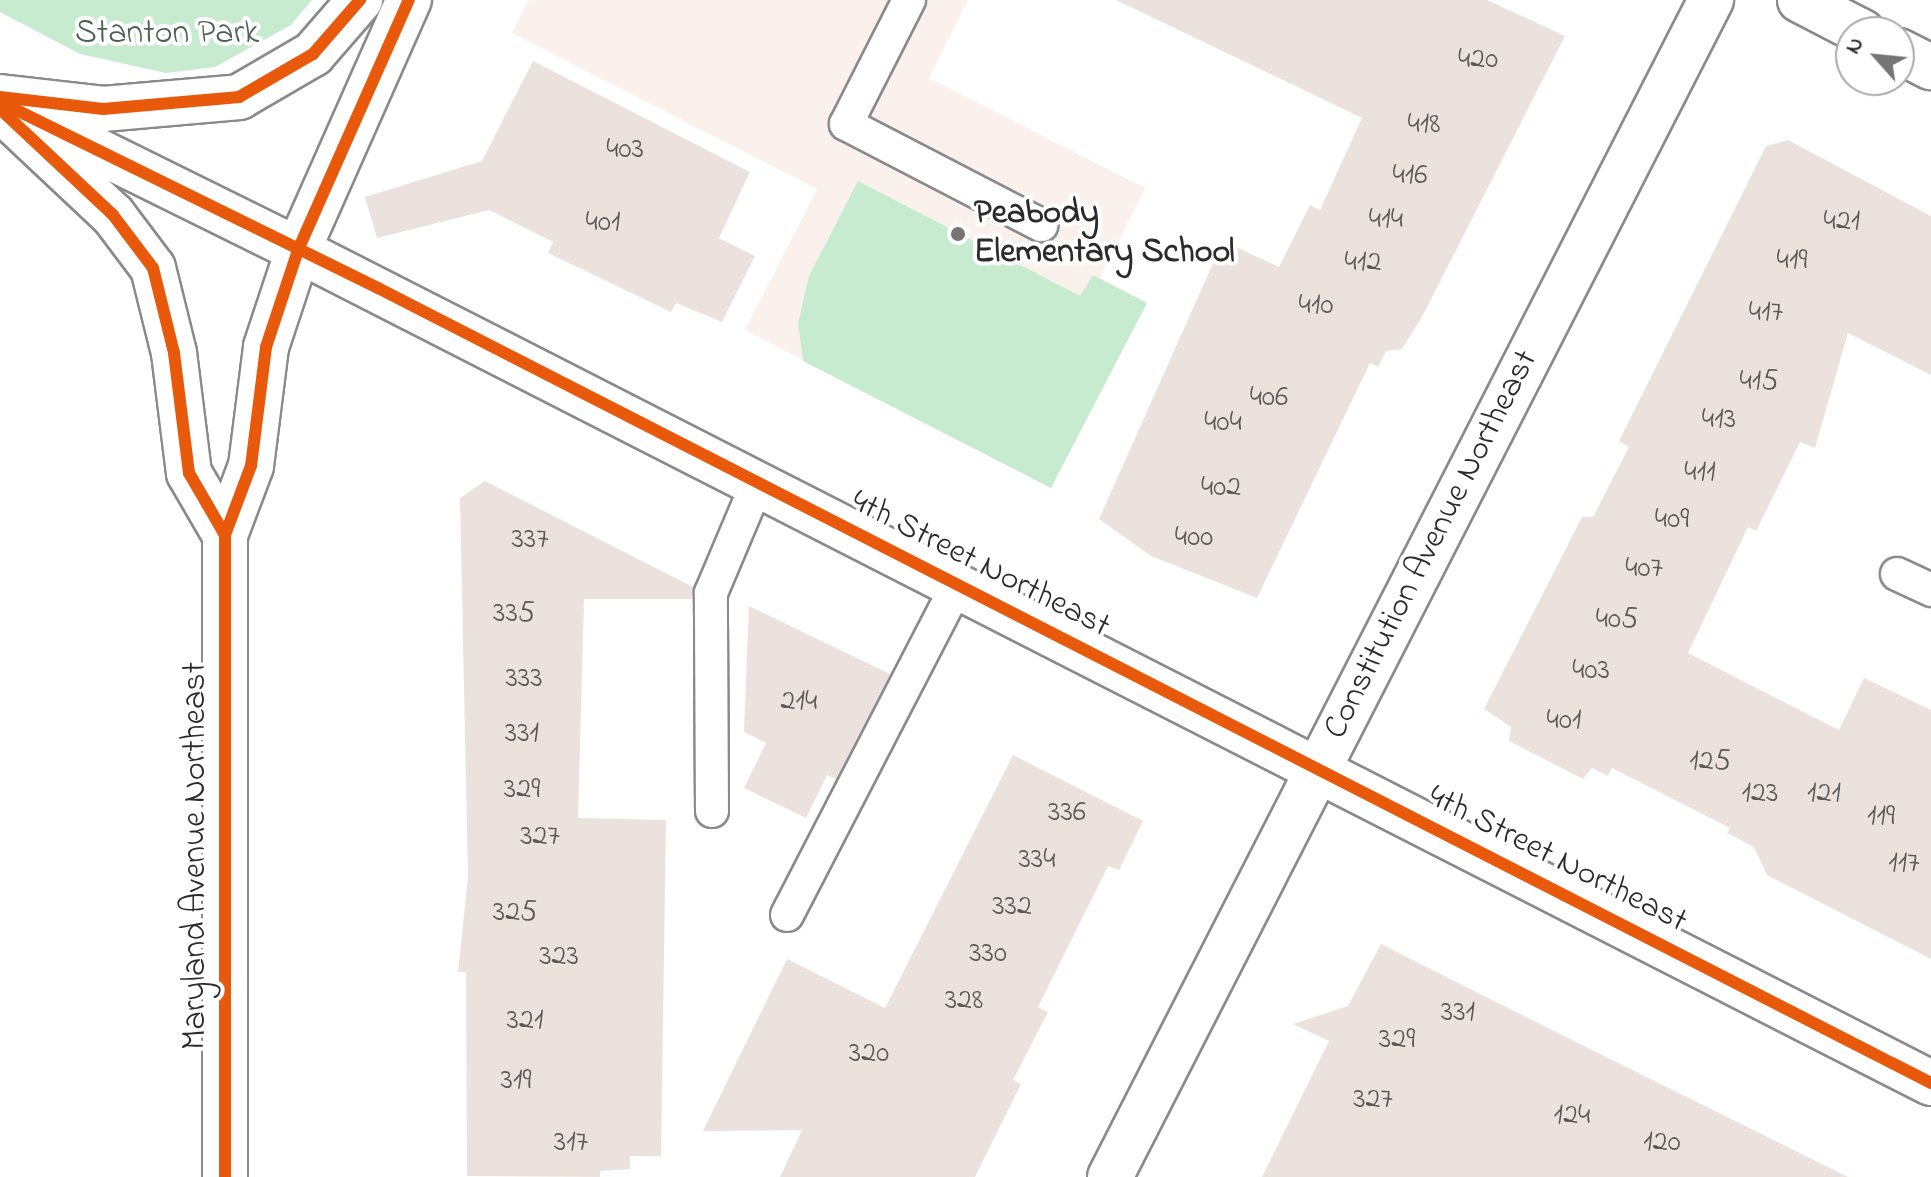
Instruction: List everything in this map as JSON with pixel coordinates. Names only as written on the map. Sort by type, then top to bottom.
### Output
[{"type":"main road","points":[[0,100],[103,109],[239,97],[313,54],[360,0]]},
{"type":"main road","name":"Maryland Avenue Northeast","points":[[225,1177],[225,535],[251,466],[266,347],[298,250],[409,0]]},
{"type":"main road","name":"Constitution Avenue Northeast","points":[[1110,1177],[1711,0]]},
{"type":"main road","points":[[1800,0],[1835,18]]},
{"type":"main road","name":"4th Street Northeast","points":[[0,100],[758,482],[1931,1083]]},
{"type":"main road","points":[[0,109],[113,215],[153,268],[174,353],[189,473],[225,535]]},
{"type":"lane","points":[[909,0],[846,124],[1041,225]]},
{"type":"lane","points":[[712,811],[711,593],[758,482]]},
{"type":"lane","points":[[1897,574],[1931,590]]},
{"type":"lane","points":[[787,915],[957,585]]},
{"type":"shaded area","name":"Peabody Elementary School","points":[[529,0],[968,0],[929,78],[1145,188],[1100,278],[1147,303],[1051,488],[745,330],[817,189],[512,33]]},
{"type":"green space","name":"Stanton Park","points":[[0,0],[312,0],[291,25],[215,67],[166,73],[80,54],[0,12]]},
{"type":"green space","points":[[858,181],[1080,296],[1093,275],[1147,303],[1051,488],[803,361],[798,323],[809,276]]},
{"type":"building","points":[[1116,0],[1487,0],[1565,36],[1422,317],[1402,349],[1386,351],[1378,367],[1370,363],[1257,598],[1151,556],[1099,519],[1223,241],[1279,267],[1310,205],[1320,210],[1362,118]]},
{"type":"building","points":[[533,61],[750,172],[719,238],[755,256],[722,322],[676,303],[671,312],[548,253],[553,242],[489,210],[377,238],[365,197],[482,161]]},
{"type":"building","points":[[1788,140],[1931,216],[1931,375],[1848,333],[1815,448],[1800,442],[1756,531],[1748,527],[1688,653],[1839,730],[1864,678],[1931,710],[1931,959],[1767,875],[1754,847],[1727,833],[1730,828],[1612,768],[1608,776],[1592,768],[1583,779],[1509,741],[1511,727],[1484,709],[1582,517],[1593,517],[1629,447],[1619,441],[1766,146]]},
{"type":"building","points":[[485,481],[693,587],[692,599],[584,599],[578,818],[666,820],[661,1156],[630,1156],[630,1169],[600,1171],[600,1177],[467,1176],[466,972],[458,972],[468,877],[460,498]]},
{"type":"building","points":[[749,606],[890,674],[836,779],[827,775],[806,818],[744,788],[766,743],[744,732]]},
{"type":"building","points":[[1013,755],[1143,821],[1119,870],[1108,866],[1038,1007],[1048,1012],[1013,1080],[1021,1084],[975,1177],[780,1177],[802,1130],[703,1131],[787,959],[885,1008]]},
{"type":"building","points":[[1381,944],[1848,1177],[1262,1177],[1329,1041],[1293,1024],[1348,1006]]},
{"type":"cycle path","points":[[0,97],[103,109],[239,97],[313,54],[360,0]]},
{"type":"cycle path","points":[[225,1177],[225,535],[251,466],[266,347],[298,250],[409,0]]},
{"type":"cycle path","points":[[0,102],[378,288],[1931,1083]]},
{"type":"cycle path","points":[[2,111],[113,215],[153,268],[174,353],[189,473],[225,535]]},
{"type":"place","name":"Peabody Elementary School","points":[[958,234]]}]
